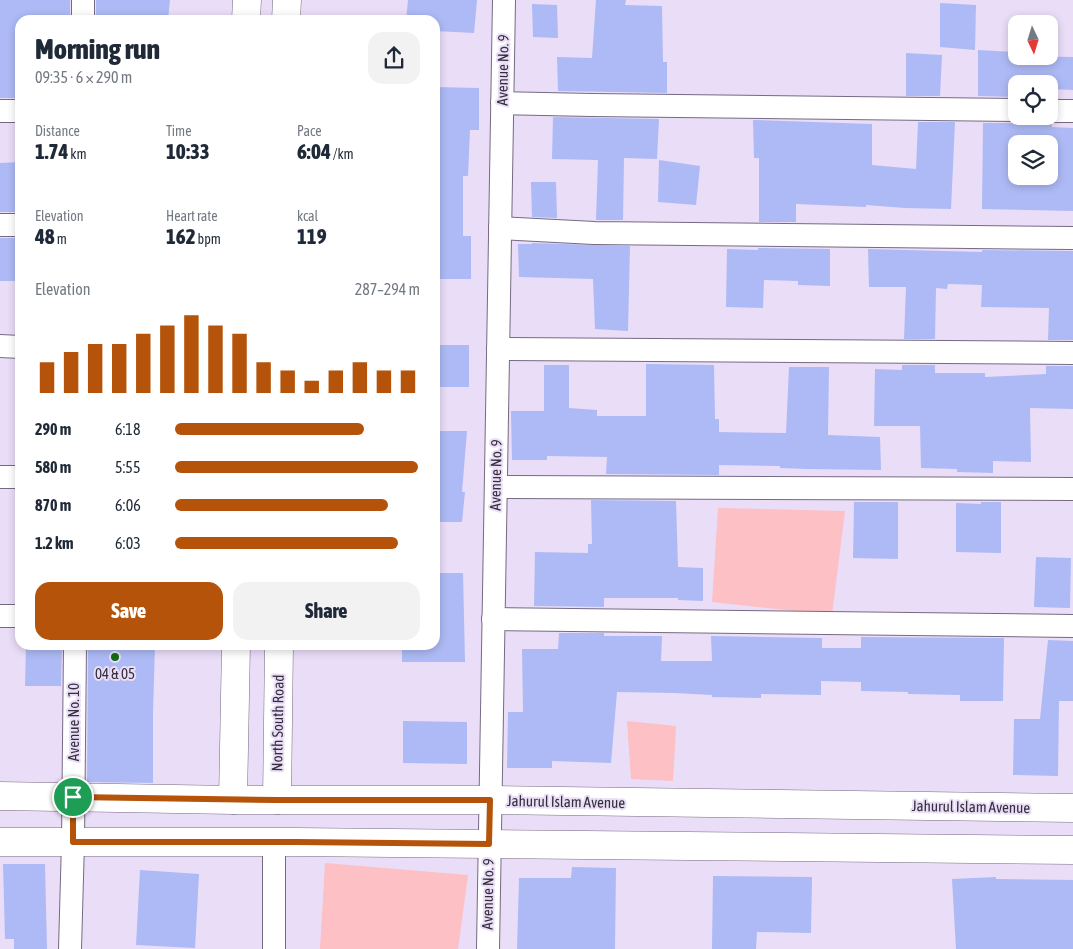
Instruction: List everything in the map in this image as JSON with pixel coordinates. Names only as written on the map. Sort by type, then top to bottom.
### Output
[{"type":"street","points":[[83,0],[83,15]]},
{"type":"street","points":[[246,15],[247,0]]},
{"type":"street","points":[[286,0],[286,15]]},
{"type":"street","name":"Avenue No. 9","points":[[488,949],[504,0]]},
{"type":"street","points":[[502,102],[1008,110]]},
{"type":"street","points":[[0,111],[15,111]]},
{"type":"street","points":[[1058,111],[1073,111]]},
{"type":"street","points":[[0,225],[15,225]]},
{"type":"street","points":[[500,228],[594,233],[1073,238]]},
{"type":"street","points":[[0,346],[15,346]]},
{"type":"street","points":[[498,349],[1073,353]]},
{"type":"street","points":[[0,476],[15,477]]},
{"type":"street","points":[[496,487],[1073,490]]},
{"type":"street","points":[[0,616],[15,616]]},
{"type":"street","points":[[493,619],[1073,626]]},
{"type":"street","name":"Avenue No. 10","points":[[70,949],[75,650]]},
{"type":"street","points":[[233,800],[236,650]]},
{"type":"street","name":"North South Road","points":[[278,800],[279,650]]},
{"type":"street","name":"Jahurul Islam Avenue","points":[[0,796],[1073,808]]},
{"type":"street","points":[[0,842],[274,842],[1073,850]]},
{"type":"street","points":[[274,842],[274,949]]},
{"type":"shaded area","points":[[718,508],[845,511],[832,615],[712,602]]},
{"type":"shaded area","points":[[627,721],[676,726],[673,781],[631,779]]},
{"type":"shaded area","points":[[325,863],[468,875],[458,949],[320,949]]},
{"type":"building","points":[[0,0],[70,0],[70,15],[15,15],[15,98],[0,98]]},
{"type":"building","points":[[96,0],[170,0],[168,15],[96,15]]},
{"type":"building","points":[[408,0],[477,0],[474,33],[440,31],[440,15],[406,15]]},
{"type":"building","points":[[596,0],[626,0],[625,5],[662,6],[663,62],[667,62],[667,93],[558,91],[557,57],[592,58]]},
{"type":"building","points":[[940,3],[976,5],[975,50],[940,47]]},
{"type":"building","points":[[532,4],[557,5],[558,38],[533,37]]},
{"type":"building","points":[[978,50],[1008,52],[1008,65],[1058,65],[1058,57],[1073,57],[1073,90],[1058,89],[1058,75],[1008,75],[1008,97],[978,96]]},
{"type":"building","points":[[906,53],[942,55],[940,96],[906,96]]},
{"type":"building","points":[[440,87],[479,88],[479,130],[470,130],[468,176],[463,176],[463,236],[471,236],[471,279],[440,279]]},
{"type":"building","points":[[553,117],[659,119],[657,159],[624,158],[623,220],[596,220],[598,160],[552,159]]},
{"type":"building","points":[[753,120],[872,124],[872,165],[916,169],[918,122],[955,122],[951,209],[796,204],[796,222],[759,222],[759,158],[754,158]]},
{"type":"building","points":[[983,123],[1052,125],[1052,127],[1073,128],[1073,211],[982,209]]},
{"type":"building","points":[[659,160],[700,166],[696,205],[658,202]]},
{"type":"building","points":[[15,162],[15,212],[0,212],[0,163]]},
{"type":"building","points":[[531,182],[556,182],[557,218],[532,217]]},
{"type":"building","points":[[0,238],[15,238],[15,281],[0,281]]},
{"type":"building","points":[[518,244],[630,246],[628,331],[595,329],[593,279],[519,277]]},
{"type":"building","points":[[758,248],[830,249],[830,286],[798,285],[798,281],[764,280],[763,308],[726,307],[727,249],[758,250]]},
{"type":"building","points":[[868,249],[982,252],[982,250],[1073,251],[1073,340],[1048,340],[1049,308],[981,307],[982,285],[948,284],[947,289],[936,288],[935,339],[904,339],[906,287],[869,287]]},
{"type":"building","points":[[440,345],[469,345],[469,387],[440,387]]},
{"type":"building","points":[[646,364],[714,365],[715,419],[719,419],[719,432],[786,433],[789,367],[829,367],[828,435],[880,437],[881,470],[719,465],[719,475],[606,474],[607,457],[547,456],[547,460],[512,460],[511,411],[544,411],[544,365],[569,365],[569,408],[597,410],[597,416],[646,416]]},
{"type":"building","points":[[902,365],[935,365],[935,373],[985,373],[985,377],[1046,374],[1046,366],[1073,366],[1073,409],[1030,408],[1031,462],[993,461],[993,473],[921,468],[920,426],[874,426],[875,369],[902,370]]},
{"type":"building","points":[[440,431],[467,431],[462,492],[465,492],[462,522],[440,522]]},
{"type":"building","points":[[591,500],[676,501],[678,567],[703,568],[703,601],[678,600],[678,598],[604,598],[604,607],[534,606],[535,552],[588,553],[588,544],[592,544]]},
{"type":"building","points":[[854,502],[898,502],[898,559],[853,558]]},
{"type":"building","points":[[981,502],[1001,502],[1001,553],[956,552],[956,503],[981,504]]},
{"type":"building","points":[[1036,557],[1071,558],[1070,608],[1034,607]]},
{"type":"building","points":[[440,573],[463,573],[465,662],[402,662],[402,650],[440,650]]},
{"type":"building","points":[[559,633],[604,633],[604,636],[662,636],[661,661],[712,661],[711,636],[822,638],[822,648],[861,648],[861,637],[1004,638],[1003,701],[960,701],[960,695],[861,691],[861,682],[821,681],[821,695],[761,694],[761,698],[617,692],[611,763],[552,761],[552,768],[507,768],[508,712],[523,712],[522,649],[558,649]]},
{"type":"building","points":[[1048,640],[1073,641],[1073,701],[1059,701],[1058,776],[1013,775],[1014,719],[1040,719]]},
{"type":"building","points":[[26,650],[62,650],[61,686],[25,686]]},
{"type":"building","points":[[88,650],[155,650],[153,783],[87,782]]},
{"type":"building","points":[[403,721],[467,722],[467,764],[403,763]]},
{"type":"building","points":[[3,864],[45,864],[47,949],[14,949],[14,939],[5,939]]},
{"type":"building","points":[[572,867],[616,868],[615,949],[517,949],[519,878],[571,878]]},
{"type":"building","points":[[140,870],[199,874],[195,948],[136,945]]},
{"type":"building","points":[[713,876],[812,877],[811,933],[757,932],[756,949],[712,949]]},
{"type":"building","points":[[996,877],[996,879],[1073,880],[1073,949],[956,949],[952,879]]},
{"type":"place","name":"04 & 05","points":[[115,657]]},
{"type":"route","points":[[73,797],[278,800],[490,800],[489,844],[73,842],[73,797]]}]
